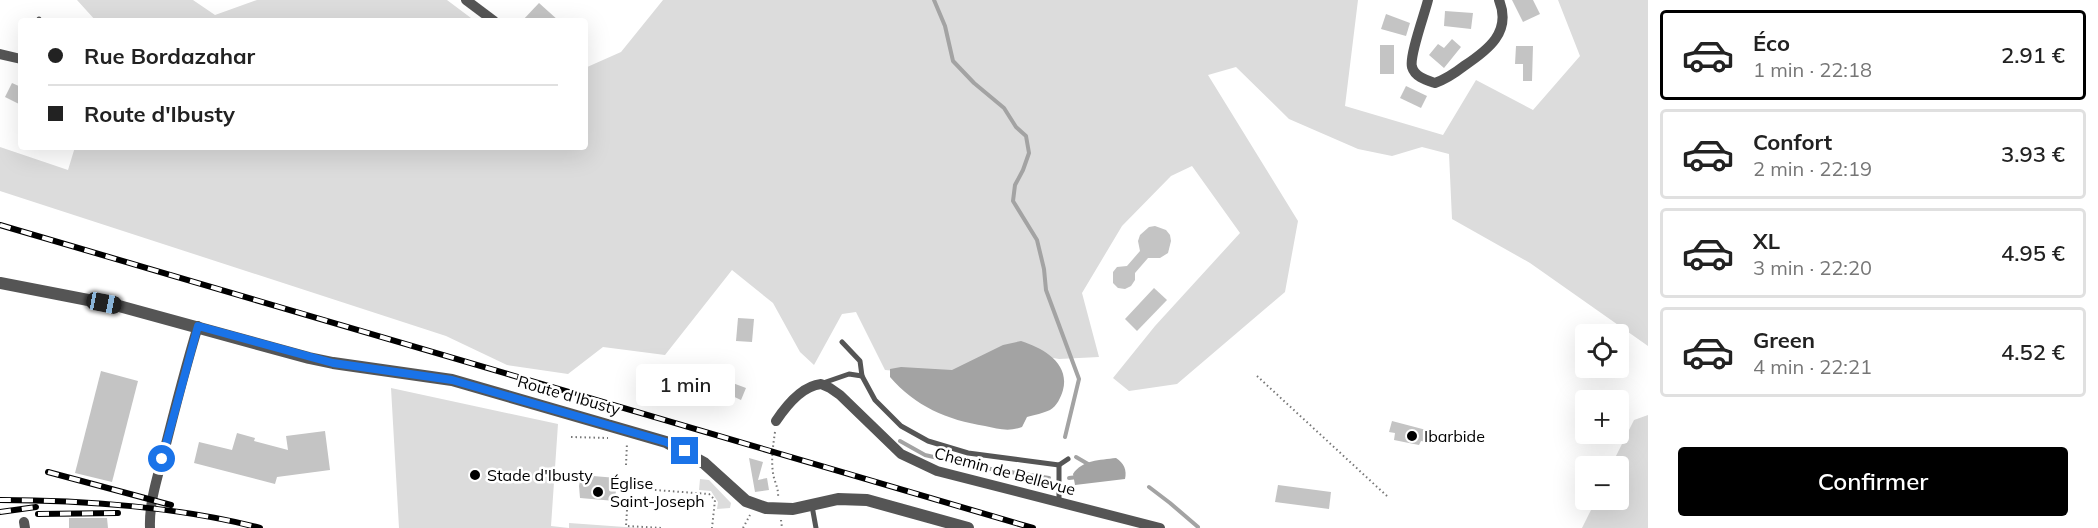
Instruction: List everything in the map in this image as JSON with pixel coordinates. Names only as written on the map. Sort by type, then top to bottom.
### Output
[{"type":"street","points":[[466,0],[490,18]]},
{"type":"street","points":[[1428,0],[1412,54],[1412,67],[1418,76],[1435,83],[1445,80],[1485,53],[1494,43],[1501,24],[1499,0]]},
{"type":"street","points":[[0,54],[18,58]]},
{"type":"street","name":"Route d'Ibusty","points":[[0,283],[119,306],[325,361],[452,380],[666,442],[704,463],[736,493],[756,505],[775,509],[793,509],[838,499],[867,500],[968,528]]},
{"type":"street","points":[[150,528],[150,509],[155,486],[198,326]]},
{"type":"street","points":[[776,421],[805,390],[821,384]]},
{"type":"street","name":"Chemin de Bellevue","points":[[821,384],[840,395],[902,454],[937,471],[1160,528]]},
{"type":"lane","points":[[842,342],[860,361],[862,376],[875,400],[888,415],[914,434],[928,441],[968,453],[1059,465],[1068,459]]},
{"type":"lane","points":[[821,384],[849,374],[862,376]]},
{"type":"lane","points":[[1059,465],[1059,502]]},
{"type":"lane","points":[[812,505],[816,528]]},
{"type":"path","points":[[1257,376],[1388,497]]},
{"type":"path","points":[[775,509],[779,493],[772,464],[776,421]]},
{"type":"path","points":[[571,437],[607,438]]},
{"type":"path","points":[[619,439],[627,443],[626,465]]},
{"type":"path","points":[[628,489],[709,494],[715,500],[712,528]]},
{"type":"path","points":[[743,528],[756,505]]},
{"type":"path","points":[[627,510],[626,526],[662,528]]},
{"type":"shaded area","points":[[77,0],[193,0],[215,15],[257,0],[447,0],[471,18],[93,18]]},
{"type":"shaded area","points":[[663,0],[1358,0],[1345,106],[1443,135],[1476,80],[1533,110],[1580,56],[1558,0],[1648,0],[1648,346],[1629,333],[1629,324],[1617,324],[1530,263],[1452,219],[1449,154],[1422,147],[1392,156],[1358,149],[1289,119],[1236,67],[1208,75],[1298,221],[1285,292],[1177,384],[1129,391],[1113,378],[1155,326],[1240,233],[1192,166],[1171,176],[1122,226],[1082,293],[1099,357],[1059,359],[1008,350],[952,376],[885,370],[856,312],[842,314],[814,365],[800,352],[773,303],[732,270],[665,355],[603,347],[568,374],[507,365],[446,336],[0,191],[0,147],[68,170],[74,150],[588,150],[588,67],[621,52]]},
{"type":"shaded area","points":[[1021,341],[1046,352],[1053,358],[1059,364],[1064,380],[1062,393],[1055,406],[1048,411],[1027,417],[1022,427],[1017,429],[999,429],[945,416],[921,404],[890,377],[890,369],[901,367],[952,370],[1003,345]]},
{"type":"shaded area","name":"Stade d'Ibusty","points":[[391,388],[558,424],[551,526],[569,528],[399,528]]},
{"type":"shaded area","points":[[1648,415],[1648,528],[1582,528],[1591,510],[1629,510],[1629,456],[1616,456],[1622,444],[1629,444],[1629,430],[1634,420]]},
{"type":"shaded area","points":[[1116,458],[1124,467],[1125,479],[1075,485],[1073,474],[1081,466]]},
{"type":"shaded area","points":[[700,479],[709,480],[731,503],[730,508],[717,509],[718,502],[711,491],[699,490]]},
{"type":"shaded area","points":[[569,523],[639,528],[569,528]]},
{"type":"building","points":[[1512,0],[1533,0],[1540,14],[1523,22]]},
{"type":"building","points":[[539,3],[556,18],[525,18]]},
{"type":"building","points":[[1445,11],[1473,13],[1471,29],[1444,26]]},
{"type":"building","points":[[1386,14],[1410,23],[1406,36],[1381,29]]},
{"type":"building","points":[[1452,39],[1461,47],[1444,68],[1429,55],[1438,44],[1444,48]]},
{"type":"building","points":[[1380,45],[1394,45],[1394,74],[1380,74]]},
{"type":"building","points":[[1516,46],[1533,46],[1532,81],[1523,81],[1523,64],[1515,64]]},
{"type":"building","points":[[12,83],[18,86],[18,104],[5,97]]},
{"type":"building","points":[[1406,86],[1427,96],[1421,108],[1400,98]]},
{"type":"building","points":[[1155,226],[1166,230],[1170,235],[1168,253],[1160,258],[1148,258],[1135,273],[1135,280],[1131,286],[1125,289],[1118,288],[1113,283],[1113,272],[1117,267],[1127,266],[1140,251],[1138,241],[1140,235],[1149,227]]},
{"type":"building","points":[[1154,288],[1167,300],[1137,331],[1125,319]]},
{"type":"building","points":[[738,318],[754,319],[752,342],[736,341]]},
{"type":"building","points":[[101,371],[138,381],[112,482],[75,473]]},
{"type":"building","points":[[719,372],[732,377],[730,382],[746,388],[741,400],[713,387]]},
{"type":"building","name":"Ibarbide","points":[[1392,421],[1430,431],[1427,442],[1421,441],[1419,445],[1394,440],[1395,433],[1389,432]]},
{"type":"building","points":[[325,431],[330,470],[277,477],[275,484],[194,463],[199,442],[232,450],[237,433],[255,438],[254,441],[288,450],[286,436]]},
{"type":"building","points":[[749,458],[763,462],[758,480],[767,478],[769,490],[755,492]]},
{"type":"building","name":"Église Saint-Joseph","points":[[581,475],[617,478],[615,501],[580,498]]},
{"type":"building","points":[[1278,485],[1331,492],[1329,509],[1275,502]]},
{"type":"building","points":[[69,518],[107,518],[108,528],[69,528]]},
{"type":"waterway","points":[[934,0],[945,26],[953,61],[974,83],[1004,108],[1016,127],[1026,136],[1029,153],[1015,185],[1013,201],[1037,240],[1046,290],[1079,379],[1065,437]]},
{"type":"waterway","points":[[900,441],[925,455],[972,466],[1049,478]]},
{"type":"waterway","points":[[1076,457],[1088,464]]},
{"type":"waterway","points":[[1069,478],[1078,477]]},
{"type":"waterway","points":[[1149,487],[1198,527]]},
{"type":"railway","points":[[0,225],[1033,528]]},
{"type":"railway","points":[[48,472],[171,505]]},
{"type":"railway","points":[[0,500],[64,501],[131,506],[198,515],[260,528]]},
{"type":"railway","points":[[0,512],[36,507]]},
{"type":"railway","points":[[38,514],[118,513]]},
{"type":"place","name":"Ibarbide","points":[[1412,436]]},
{"type":"place","name":"Stade d'Ibusty","points":[[475,475]]},
{"type":"place","name":"Église Saint-Joseph","points":[[598,492]]},
{"type":"route","points":[[162,459],[198,326],[309,358],[452,380],[531,401],[666,442],[685,451]]}]
